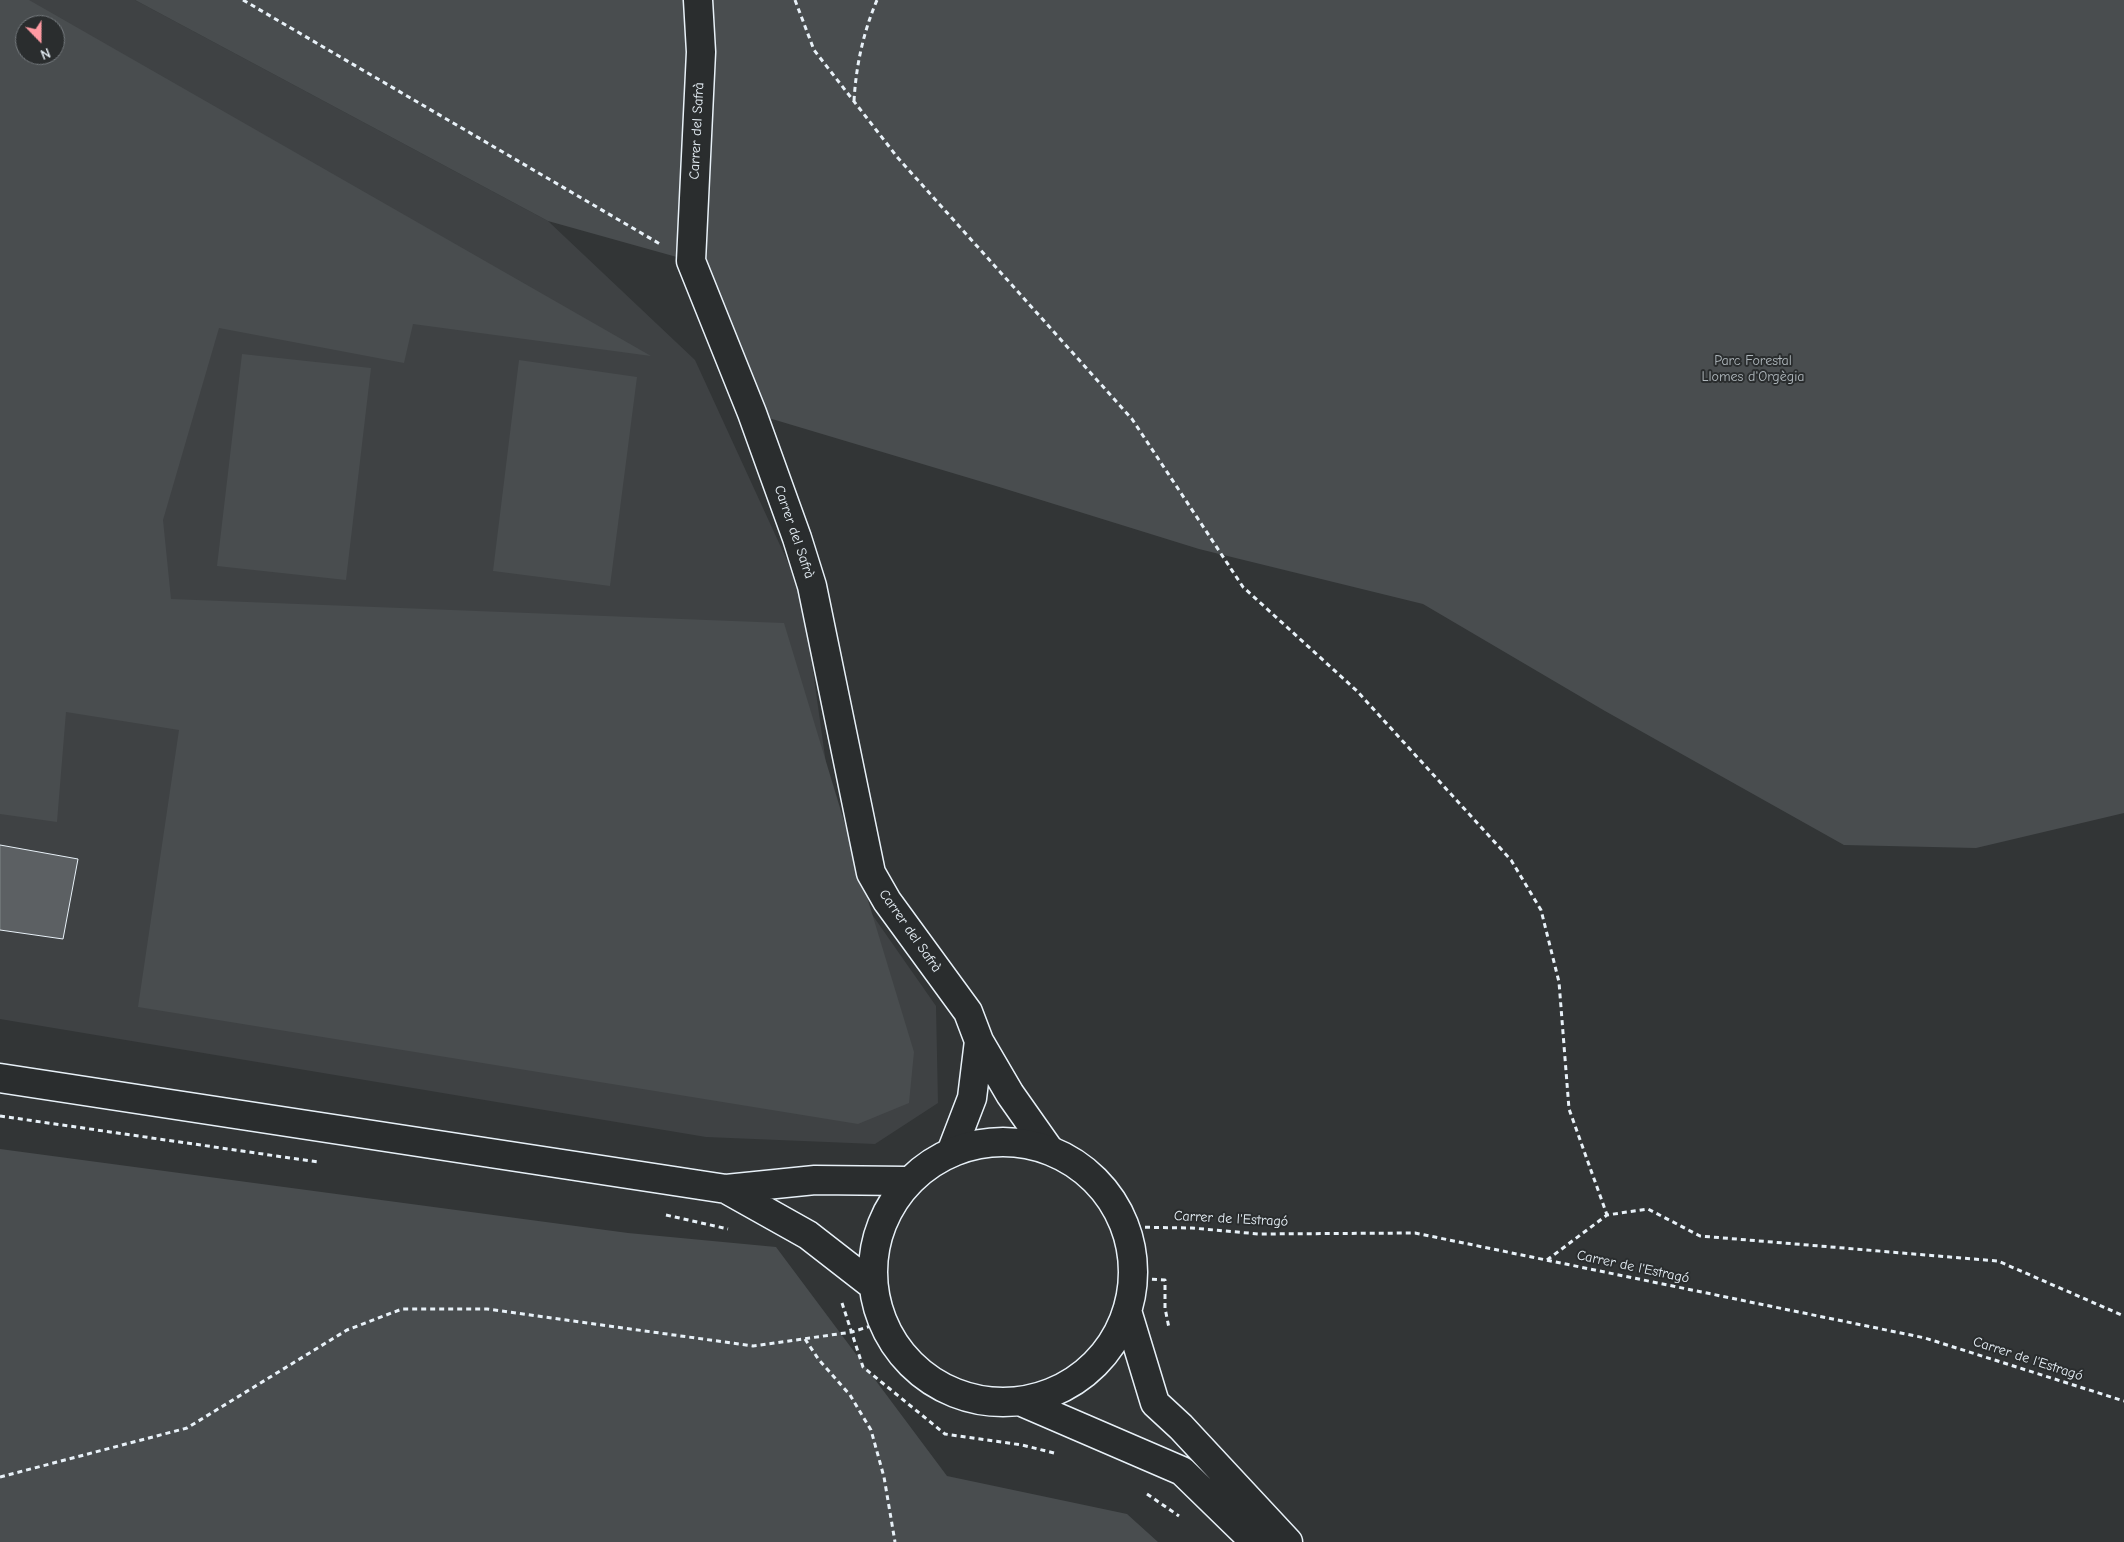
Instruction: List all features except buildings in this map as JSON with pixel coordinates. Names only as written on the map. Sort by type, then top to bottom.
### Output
[{"type":"main road","name":"Carrer del Safrà","points":[[698,0],[701,52],[691,262],[752,413],[797,538],[812,586],[871,873],[887,901],[968,1012],[979,1041],[1010,1094],[1048,1148]]},
{"type":"main road","name":"Carrer del Safrà","points":[[952,1150],[972,1098],[979,1041]]},
{"type":"main road","points":[[0,1078],[726,1190],[815,1180],[908,1181]]},
{"type":"main road","points":[[1022,1402],[1071,1384],[1102,1359],[1128,1314],[1134,1278],[1131,1240],[1127,1227],[1095,1177],[1048,1148],[1006,1140],[952,1150],[908,1181],[875,1238],[871,1284],[880,1323],[922,1376],[967,1399],[1022,1402],[1182,1471],[1255,1542]]},
{"type":"main road","points":[[726,1190],[808,1235],[871,1284]]},
{"type":"main road","points":[[1128,1314],[1155,1403],[1181,1427],[1288,1542]]},
{"type":"path","points":[[243,0],[691,262]]},
{"type":"path","points":[[795,0],[814,50],[898,158],[1132,419],[1243,587],[1357,691],[1511,860],[1541,910],[1558,982],[1570,1109],[1606,1214]]},
{"type":"path","points":[[854,102],[856,68],[867,26],[877,0]]},
{"type":"path","points":[[0,1116],[322,1163]]},
{"type":"path","points":[[1546,1260],[1606,1214],[1648,1209],[1700,1236],[1998,1261],[2124,1316]]},
{"type":"path","points":[[661,1214],[735,1232]]},
{"type":"path","name":"Carrer de l'Estragó","points":[[1127,1227],[1192,1228],[1258,1234],[1415,1233],[1925,1338],[2124,1401]]},
{"type":"path","points":[[1134,1278],[1165,1280],[1165,1308],[1170,1337]]},
{"type":"path","points":[[840,1299],[863,1367],[945,1434],[1022,1445],[1059,1455]]},
{"type":"path","points":[[0,1477],[187,1428],[347,1330],[402,1310],[487,1308],[753,1346],[852,1332],[880,1323]]},
{"type":"path","points":[[805,1339],[819,1360],[850,1395],[871,1430],[884,1477],[896,1542]]},
{"type":"path","points":[[1144,1492],[1182,1518]]},
{"type":"shaded area","points":[[0,0],[135,0],[548,221],[695,360],[802,593],[841,870],[936,1006],[938,1103],[875,1144],[706,1137],[0,1019]]},
{"type":"green space","points":[[0,0],[29,0],[55,15],[15,15],[15,65],[65,65],[65,21],[651,356],[413,324],[404,363],[219,328],[163,520],[171,599],[784,623],[914,1052],[909,1103],[858,1124],[138,1007],[179,730],[66,712],[57,822],[0,814]]},
{"type":"green space","name":"Parc Forestal Llomes d'Orgègia","points":[[135,0],[2124,0],[2124,813],[1976,848],[1844,845],[1605,711],[1423,604],[1199,549],[752,413],[691,261],[548,221]]},
{"type":"green space","points":[[242,354],[371,368],[346,580],[217,566]]},
{"type":"green space","points":[[519,360],[637,377],[610,586],[493,571]]},
{"type":"green space","points":[[0,1149],[628,1233],[776,1247],[947,1476],[1127,1514],[1158,1542],[0,1542]]}]
